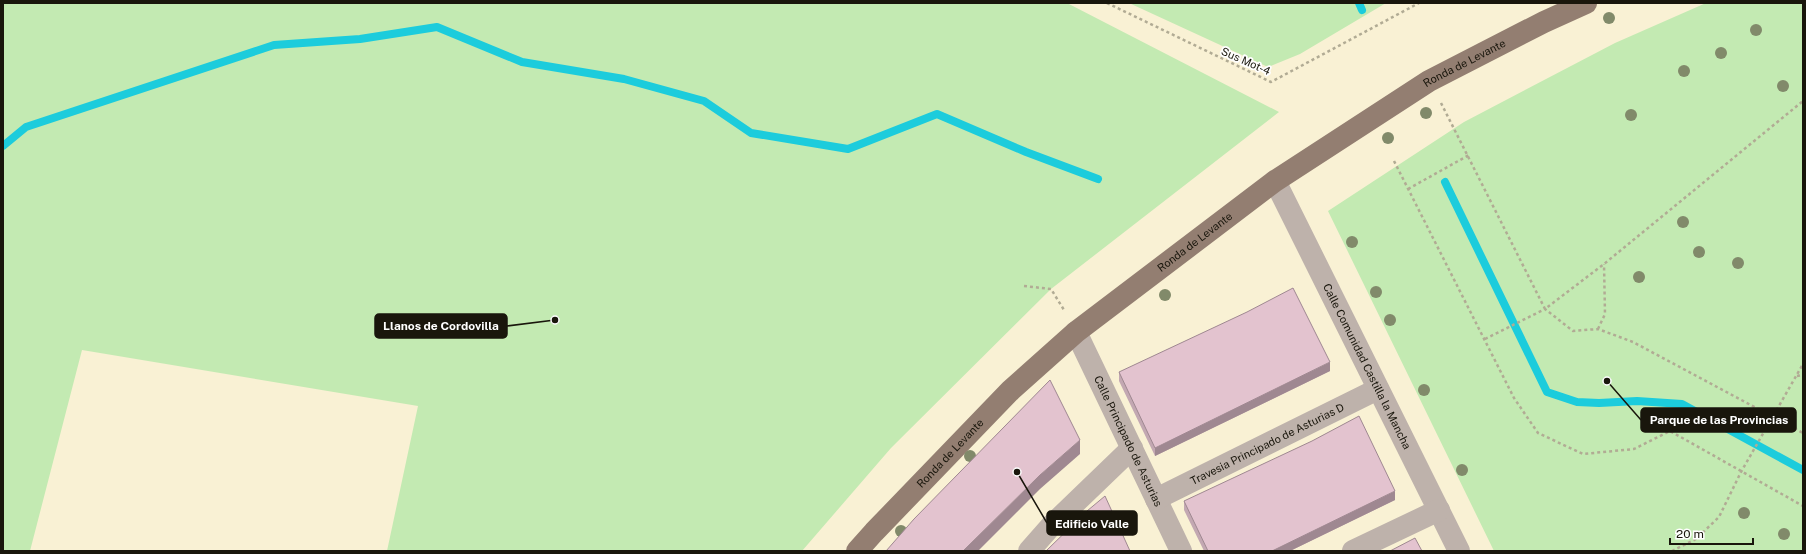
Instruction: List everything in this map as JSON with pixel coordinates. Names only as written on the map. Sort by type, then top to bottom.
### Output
[{"type":"main road","name":"Ronda de Levante","points":[[857,551],[1011,390],[1076,332],[1275,181],[1429,81],[1544,22],[1586,3]]},
{"type":"street","name":"Calle Comunidad Castilla la Mancha","points":[[1275,181],[1459,551]]},
{"type":"street","name":"Calle Principado de Asturias","points":[[1076,332],[1181,551]]},
{"type":"street","name":"Travesia Principado de Asturias D","points":[[1156,499],[1378,389]]},
{"type":"street","points":[[1029,551],[1051,526],[1132,448]]},
{"type":"street","points":[[1353,551],[1439,510]]},
{"type":"path","name":"Sus Mot-4","points":[[1107,3],[1270,82],[1420,3]]},
{"type":"path","points":[[1485,339],[1545,309],[1604,264],[1803,102]]},
{"type":"path","points":[[1452,122],[1545,309],[1573,331],[1598,329],[1633,342],[1803,433]]},
{"type":"path","points":[[1408,189],[1469,155]]},
{"type":"path","points":[[1394,161],[1514,398],[1538,433],[1583,454],[1634,449],[1670,431],[1803,506]]},
{"type":"path","points":[[1598,329],[1605,314],[1604,264]]},
{"type":"path","points":[[1024,286],[1051,289],[1076,332]]},
{"type":"path","points":[[1672,551],[1696,539],[1719,517],[1764,431],[1803,364]]},
{"type":"path","points":[[1797,376],[1803,375]]},
{"type":"green space","points":[[3,3],[1067,3],[1279,112],[1051,289],[891,448],[802,551],[387,551],[418,406],[82,350],[30,551],[3,551]]},
{"type":"green space","points":[[1129,3],[1386,3],[1300,54],[1268,67]]},
{"type":"green space","points":[[1706,3],[1803,3],[1803,551],[1494,551],[1328,211],[1464,122],[1615,43]]},
{"type":"building","points":[[1293,288],[1330,362],[1155,448],[1119,372],[1247,312]]},
{"type":"building","points":[[1050,380],[1080,440],[1040,475],[963,551],[886,551],[914,519]]},
{"type":"building","points":[[1359,416],[1395,491],[1272,551],[1208,551],[1184,501],[1312,441]]},
{"type":"building","points":[[1105,496],[1130,551],[1046,551],[1087,511]]},
{"type":"building","points":[[1415,538],[1422,551],[1390,551]]},
{"type":"waterway","points":[[1359,3],[1362,10]]},
{"type":"waterway","points":[[3,146],[26,127],[274,45],[360,39],[437,27],[522,62],[624,79],[704,101],[751,133],[848,149],[937,114],[1026,152],[1098,179]]},
{"type":"waterway","points":[[1445,182],[1547,392],[1577,402],[1599,403],[1637,401],[1682,404],[1803,470]]},
{"type":"place","name":"Llanos de Cordovilla","points":[[555,320]]},
{"type":"place","name":"Parque de las Provincias","points":[[1607,381]]},
{"type":"place","name":"Edificio Valle","points":[[1017,472]]}]
